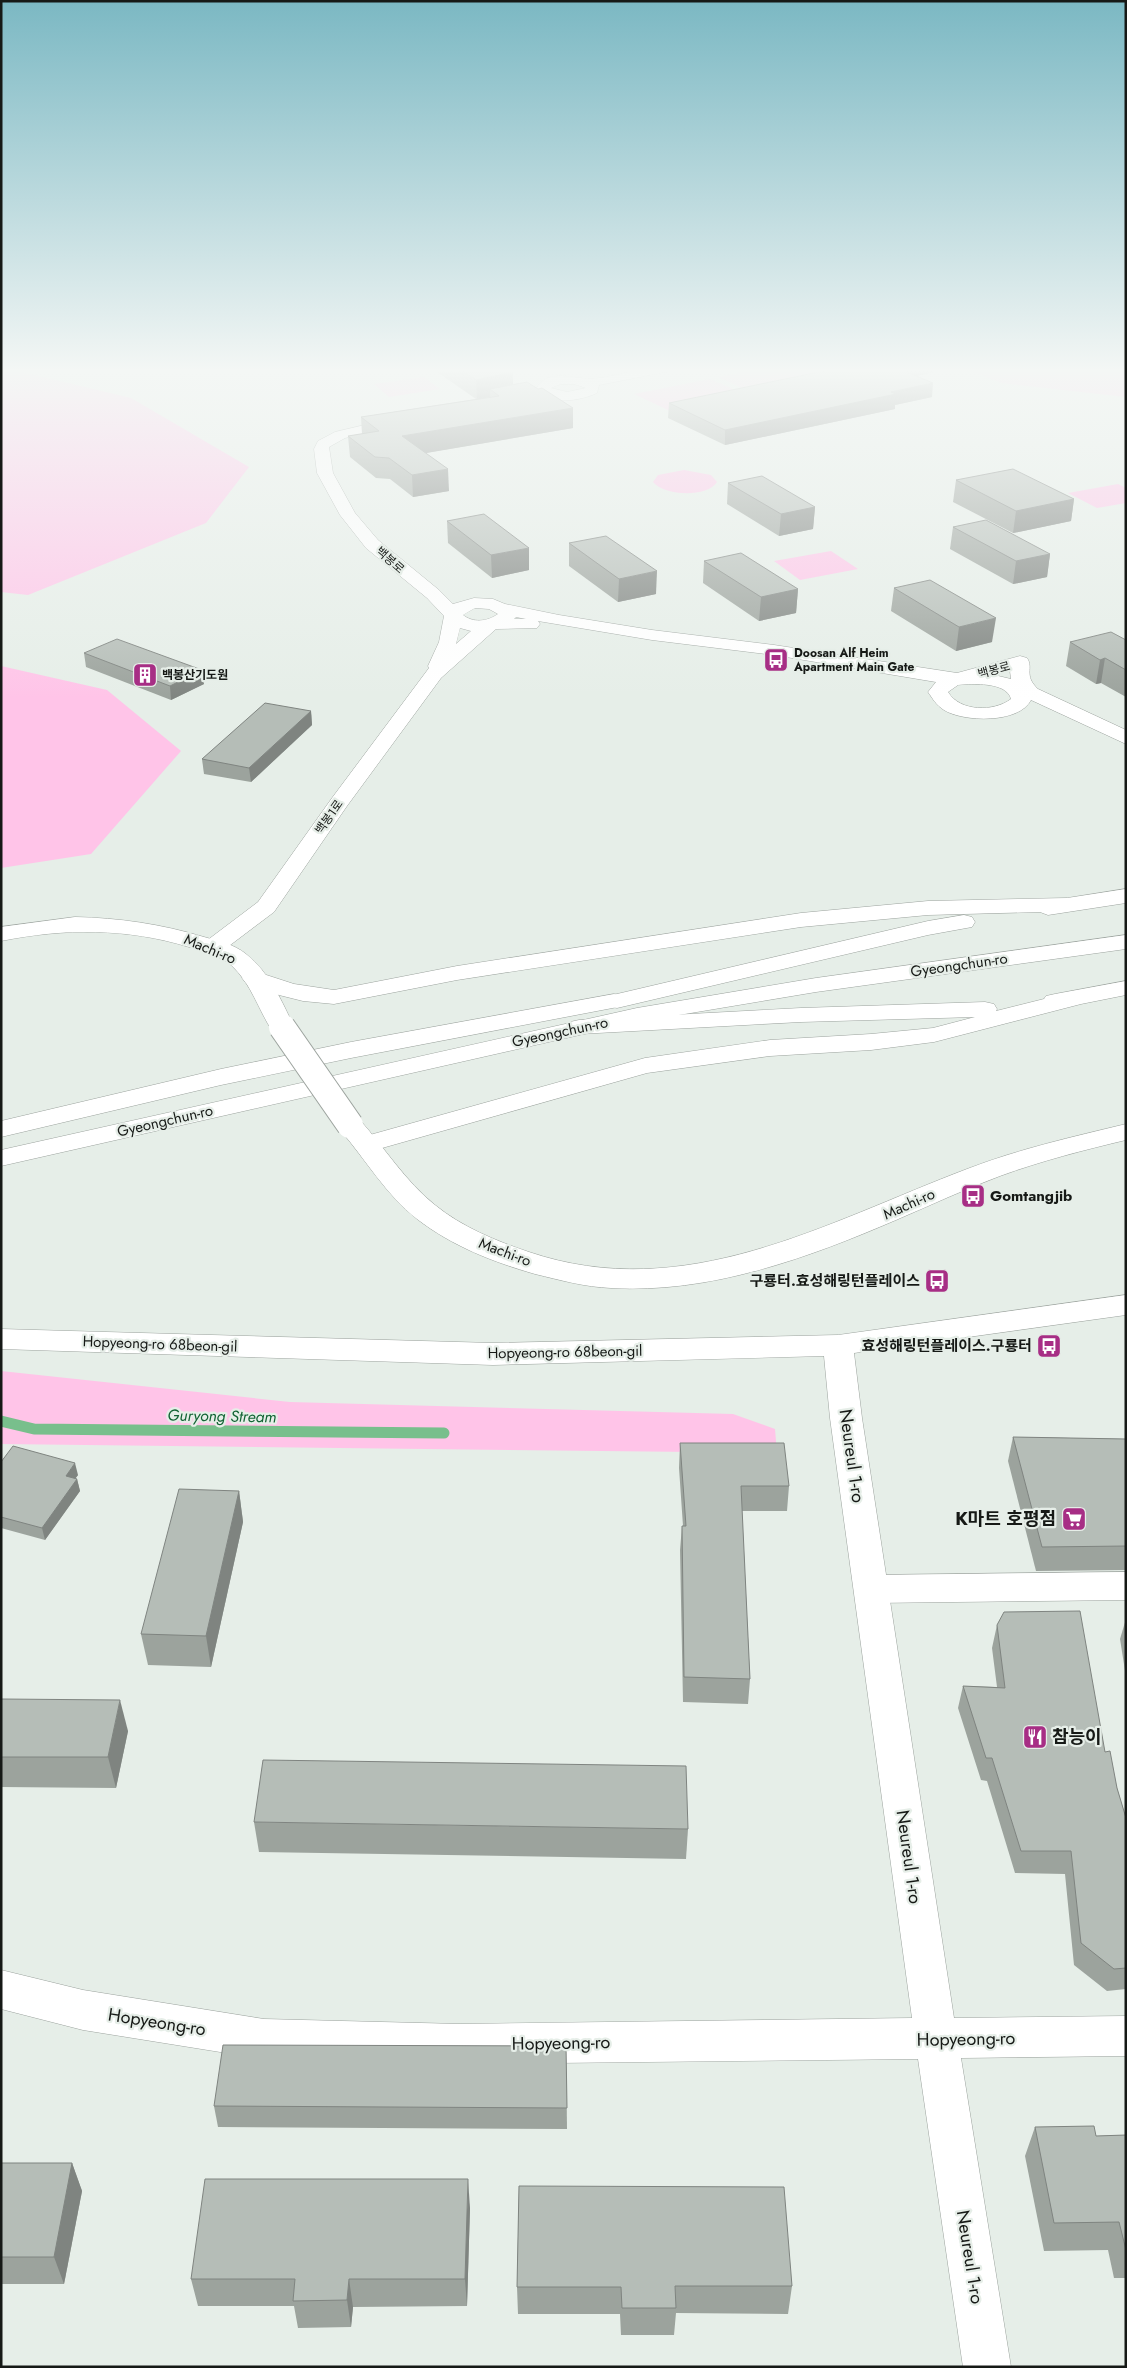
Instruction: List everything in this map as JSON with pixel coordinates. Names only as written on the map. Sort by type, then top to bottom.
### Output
[{"type":"main road","name":"백봉로","points":[[328,478],[348,515],[372,544],[455,618],[467,624],[527,624],[652,635]]},
{"type":"main road","name":"백봉로","points":[[421,586],[538,617],[652,635],[829,658],[897,672],[957,679],[1020,662],[1019,681],[1030,693],[1126,738]]},
{"type":"main road","points":[[453,615],[459,608],[483,603]]},
{"type":"main road","points":[[493,624],[505,618],[508,612],[504,608]]},
{"type":"main road","name":"백봉1로","points":[[434,674],[448,642],[453,615]]},
{"type":"main road","name":"백봉1로","points":[[213,947],[266,908],[339,802],[434,674],[476,633],[493,624]]},
{"type":"main road","name":"백봉로","points":[[829,658],[902,680],[955,708],[994,713]]},
{"type":"main road","points":[[943,700],[938,692],[941,687],[957,679],[982,678],[994,680],[1016,689],[1021,695],[1126,738]]},
{"type":"main road","points":[[994,713],[1016,707],[1021,701],[1021,695]]},
{"type":"main road","points":[[994,713],[1070,721],[1126,738]]},
{"type":"main road","points":[[617,1001],[928,928],[1126,896]]},
{"type":"main road","points":[[254,978],[284,990],[334,997],[457,973],[801,920],[928,908],[1066,905]]},
{"type":"main road","name":"Gyeongchun-ro","points":[[1,1129],[230,1075],[351,1050],[617,1001],[833,964],[1126,923]]},
{"type":"main road","name":"Machi-ro","points":[[1,934],[62,924],[90,924],[151,929],[213,947],[239,960],[264,990],[282,1027],[359,1134],[389,1174],[424,1210],[466,1237],[501,1253],[559,1271],[621,1279],[650,1279],[712,1270],[786,1250],[870,1221],[990,1170],[1033,1156],[1126,1132]]},
{"type":"main road","name":"Gyeongchun-ro","points":[[1,1158],[638,1015],[816,985],[1126,942]]},
{"type":"main road","points":[[359,1134],[645,1066],[770,1048],[871,1042],[934,1035],[1072,999],[1126,988]]},
{"type":"main road","points":[[580,1028],[801,1015],[969,1011],[1072,999]]},
{"type":"main road","name":"Hopyeong-ro 68beon-gil","points":[[1,1339],[494,1354],[838,1346],[1126,1305]]},
{"type":"main road","name":"Neureul 1-ro","points":[[838,1346],[846,1418],[936,2039],[987,2367]]},
{"type":"main road","points":[[871,1589],[1126,1586]]},
{"type":"main road","name":"Hopyeong-ro","points":[[1,1989],[83,2010],[264,2039],[460,2044],[1126,2036]]},
{"type":"shaded area","points":[[1,478],[241,478],[206,523],[28,595],[1,592]]},
{"type":"shaded area","points":[[656,478],[713,478],[717,482],[704,491],[685,493],[666,490],[658,487],[653,482]]},
{"type":"shaded area","points":[[1118,484],[1126,488],[1126,503],[1097,508],[1068,493]]},
{"type":"shaded area","points":[[831,551],[858,569],[800,580],[774,561]]},
{"type":"shaded area","points":[[1,666],[107,690],[181,751],[91,854],[1,868]]},
{"type":"shaded area","points":[[1,1371],[290,1402],[733,1414],[775,1429],[777,1453],[1,1444]]},
{"type":"building","points":[[765,478],[815,507],[781,514],[728,483]]},
{"type":"building","points":[[969,478],[1030,478],[1074,499],[1016,511],[956,480]]},
{"type":"building","points":[[484,514],[529,548],[491,555],[447,521]]},
{"type":"building","points":[[986,520],[1050,554],[1016,561],[953,527]]},
{"type":"building","points":[[606,536],[657,571],[619,579],[569,543]]},
{"type":"building","points":[[741,553],[798,589],[761,597],[704,561]]},
{"type":"building","points":[[930,580],[996,618],[959,627],[894,588]]},
{"type":"building","points":[[1111,632],[1126,640],[1126,670],[1105,658],[1100,660],[1070,642]]},
{"type":"building","points":[[117,639],[202,670],[170,686],[84,653]]},
{"type":"building","points":[[265,703],[311,711],[249,768],[202,759]]},
{"type":"building","name":"K마트 호평점","points":[[1013,1437],[1126,1439],[1126,1546],[1042,1547]]},
{"type":"building","points":[[680,1443],[784,1443],[789,1486],[741,1486],[750,1679],[684,1677],[682,1526],[686,1526]]},
{"type":"building","points":[[13,1446],[75,1463],[66,1476],[77,1479],[42,1528],[1,1517],[1,1462]]},
{"type":"building","points":[[179,1489],[239,1491],[206,1636],[141,1634]]},
{"type":"building","points":[[1080,1611],[1105,1752],[1110,1751],[1117,1788],[1126,1818],[1126,1968],[1114,1969],[1081,1943],[1071,1851],[1021,1851],[992,1758],[986,1758],[963,1686],[1005,1688],[997,1625],[1004,1612]]},
{"type":"building","points":[[1,1699],[120,1700],[108,1757],[1,1757]]},
{"type":"building","points":[[263,1760],[686,1766],[688,1829],[254,1822]]},
{"type":"building","points":[[223,2045],[566,2046],[567,2108],[214,2106]]},
{"type":"building","points":[[1094,2126],[1096,2136],[1126,2135],[1126,2250],[1119,2222],[1054,2223],[1035,2127]]},
{"type":"building","points":[[1,2163],[72,2163],[54,2257],[1,2257]]},
{"type":"building","points":[[205,2179],[468,2179],[465,2279],[349,2279],[347,2300],[293,2301],[295,2279],[191,2279]]},
{"type":"building","points":[[519,2186],[784,2187],[792,2286],[675,2286],[676,2308],[622,2308],[621,2287],[517,2287]]},
{"type":"waterway","name":"Guryong Stream","points":[[1,1421],[34,1429],[444,1433]]},
{"type":"place","name":"Doosan Alf Heim Apartment Main Gate","points":[[776,660]]},
{"type":"place","name":"백봉산기도원","points":[[145,675]]},
{"type":"place","name":"Gomtangjib","points":[[973,1196]]},
{"type":"place","name":"구룡터.효성해링턴플레이스","points":[[937,1281]]},
{"type":"place","name":"효성해링턴플레이스.구룡터","points":[[1049,1346]]},
{"type":"place","name":"K마트 호평점","points":[[1074,1519]]},
{"type":"place","name":"참능이","points":[[1035,1737]]}]
